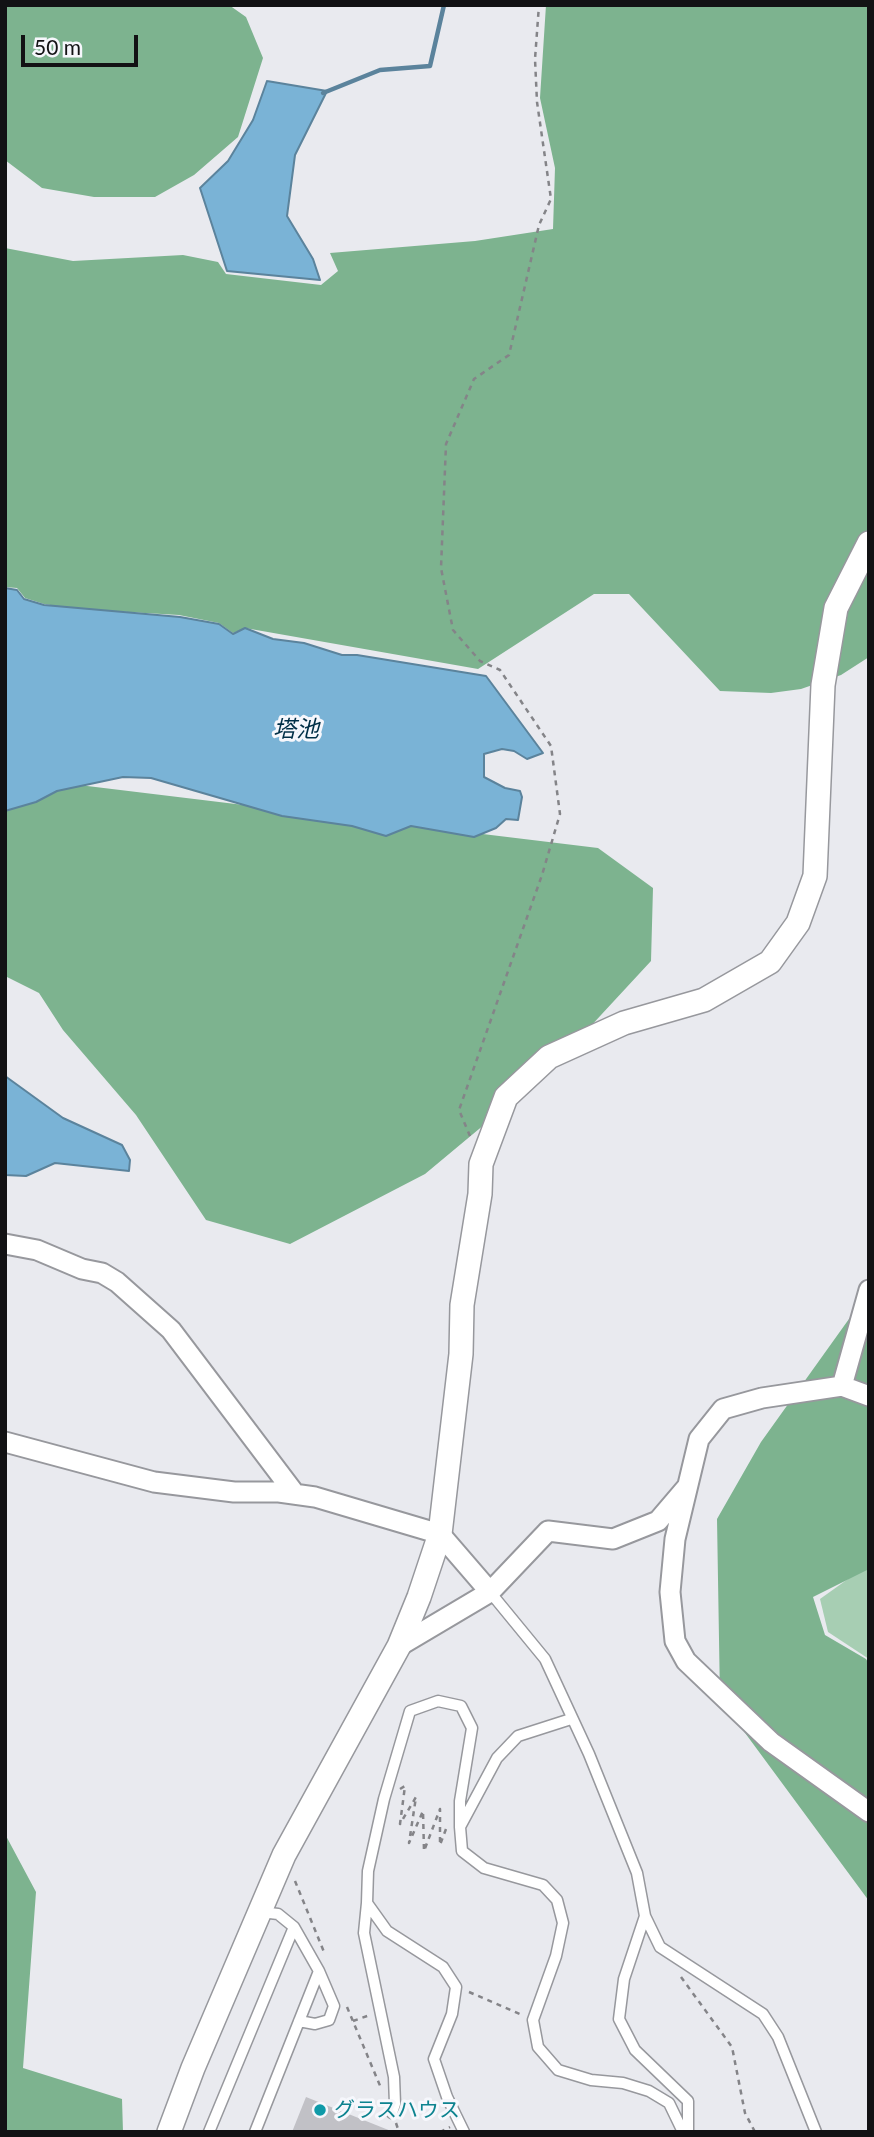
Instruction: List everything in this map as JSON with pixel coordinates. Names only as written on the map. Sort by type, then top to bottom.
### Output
[{"type":"street","points":[[169,2132],[193,2068],[284,1855],[399,1646],[440,1534],[461,1354],[462,1305],[480,1194],[481,1164],[506,1097],[549,1057],[624,1023],[704,1000],[770,962],[798,923],[815,876],[822,698],[836,608],[869,543]]},
{"type":"street","points":[[5,1244],[37,1250],[82,1269],[102,1273],[117,1282],[171,1330],[295,1494]]},
{"type":"street","points":[[842,1386],[869,1290]]},
{"type":"street","points":[[869,1396],[842,1386],[762,1398],[723,1409],[699,1440],[676,1539],[670,1592],[676,1642],[686,1661],[771,1742],[869,1812]]},
{"type":"street","points":[[5,1442],[154,1482],[234,1492],[295,1494],[334,1502],[440,1534],[489,1592]]},
{"type":"street","points":[[399,1646],[489,1592],[548,1531],[613,1539],[658,1521],[691,1483]]},
{"type":"lane","points":[[489,1592],[545,1659],[589,1754],[637,1873],[645,1916],[660,1947],[764,2014],[778,2038],[816,2132]]},
{"type":"lane","points":[[392,2113],[396,2104],[394,2077],[364,1933],[368,1871],[384,1799],[410,1711],[438,1701],[461,1706],[472,1728],[460,1801],[462,1851],[484,1868],[543,1885],[557,1900],[563,1923],[556,1956],[533,2020],[538,2048],[558,2070],[649,2091],[669,2103],[686,2132]]},
{"type":"lane","points":[[460,1827],[496,1758],[518,1736],[571,1719]]},
{"type":"lane","points":[[367,1903],[387,1931],[443,1967],[456,1987],[452,2014],[434,2059],[447,2097],[464,2132]]},
{"type":"lane","points":[[261,1912],[278,1914],[295,1927],[334,2006],[329,2020],[315,2024],[299,2021]]},
{"type":"lane","points":[[645,1916],[624,1979],[619,2019],[635,2050],[688,2101],[686,2132]]},
{"type":"lane","points":[[209,2132],[295,1927]]},
{"type":"lane","points":[[255,2132],[319,1971]]},
{"type":"path","points":[[481,1164],[459,1110],[542,875],[560,814],[551,746],[500,670],[480,661],[453,630],[441,568],[445,457],[446,444],[474,379],[509,355],[539,225],[551,199],[537,102],[535,59],[539,5]]},
{"type":"path","points":[[384,1799],[405,1786],[400,1824],[416,1797],[409,1843],[423,1811],[424,1851],[439,1809],[440,1844],[460,1801]]},
{"type":"path","points":[[678,1974],[732,2047],[745,2113],[755,2132]]},
{"type":"path","points":[[456,1987],[533,2020]]},
{"type":"path","points":[[353,2021],[380,2010]]},
{"type":"green space","points":[[5,5],[229,5],[246,17],[263,58],[238,137],[194,175],[155,197],[94,197],[42,188],[5,160]]},
{"type":"green space","points":[[546,5],[869,5],[869,657],[841,675],[801,689],[771,693],[720,691],[629,594],[594,594],[478,669],[245,628],[233,633],[219,623],[179,615],[77,609],[44,604],[25,598],[17,588],[5,587],[5,248],[73,261],[183,255],[218,262],[226,274],[321,285],[338,271],[330,253],[475,241],[553,229],[555,168],[540,98]]},
{"type":"green space","points":[[79,785],[598,848],[653,888],[651,961],[551,1069],[425,1174],[290,1244],[206,1220],[136,1115],[63,1030],[39,993],[5,976],[5,791]]},
{"type":"green space","points":[[869,1291],[869,1569],[813,1597],[825,1635],[866,1659],[869,1664],[869,1901],[720,1699],[717,1519],[761,1442]]},
{"type":"green space","points":[[869,1564],[869,1659],[828,1632],[820,1599]]},
{"type":"green space","points":[[5,1834],[36,1892],[23,2068],[122,2099],[123,2132],[5,2132]]},
{"type":"water","points":[[267,81],[327,91],[295,155],[287,216],[313,259],[320,280],[227,271],[200,188],[228,161],[253,120]]},
{"type":"water","name":"塔池","points":[[5,588],[17,590],[24,599],[44,605],[180,617],[219,624],[233,634],[245,628],[273,639],[304,643],[342,655],[357,655],[486,676],[543,753],[527,759],[514,751],[502,749],[484,754],[484,777],[505,788],[520,791],[522,797],[518,820],[506,819],[496,828],[474,837],[411,826],[386,836],[352,826],[282,816],[151,778],[123,777],[57,791],[36,802],[5,811]]},
{"type":"water","points":[[5,1076],[63,1118],[122,1145],[130,1160],[129,1171],[55,1163],[26,1176],[5,1175]]},
{"type":"building","name":"グラスハウス","points":[[306,2097],[391,2131],[391,2132],[292,2132]]},
{"type":"waterway","points":[[323,93],[380,70],[430,66],[444,5]]},
{"type":"place","name":"グラスハウス","points":[[320,2110]]}]
